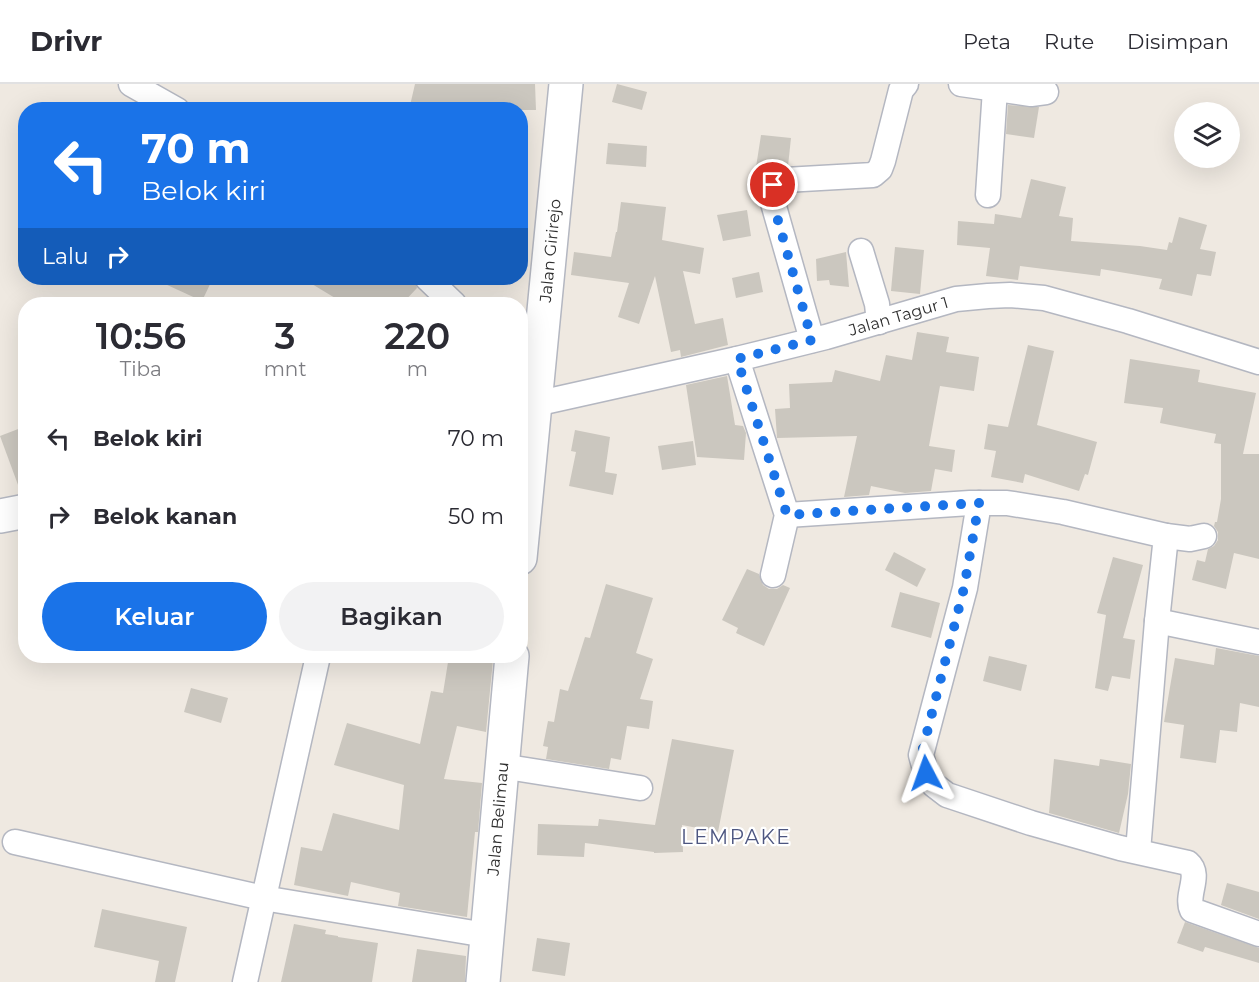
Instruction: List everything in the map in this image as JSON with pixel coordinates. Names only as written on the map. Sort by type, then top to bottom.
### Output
[{"type":"street","points":[[131,84],[163,102]]},
{"type":"street","name":"Jalan Girirejo","points":[[529,395],[566,84]]},
{"type":"street","points":[[812,340],[773,203],[773,185],[785,180],[873,175],[884,161],[901,90],[906,84]]},
{"type":"street","points":[[961,84],[1031,94],[1046,92]]},
{"type":"street","points":[[988,195],[995,89]]},
{"type":"street","points":[[861,251],[879,322]]},
{"type":"street","points":[[434,285],[447,297]]},
{"type":"street","name":"Jalan Tagur 1","points":[[529,395],[737,359],[879,322],[956,299],[1010,295],[1044,298],[1128,321],[1259,362]]},
{"type":"street","points":[[737,359],[787,515],[773,575]]},
{"type":"street","points":[[528,413],[529,395]]},
{"type":"street","points":[[979,503],[964,588],[921,756],[926,773],[934,785],[947,795],[1031,823],[1188,863],[1194,873],[1189,902],[1192,910],[1259,934]]},
{"type":"street","points":[[787,515],[1007,503],[1063,512],[1166,536],[1190,539],[1204,536]]},
{"type":"street","points":[[0,516],[18,513]]},
{"type":"street","points":[[1138,851],[1156,621],[1166,536]]},
{"type":"street","points":[[1156,621],[1259,642]]},
{"type":"street","points":[[245,982],[316,663]]},
{"type":"street","name":"Jalan Belimau","points":[[483,982],[511,663]]},
{"type":"street","points":[[501,766],[640,788]]},
{"type":"street","points":[[15,842],[263,898],[486,935]]},
{"type":"building","points":[[415,84],[535,84],[536,110],[528,110],[528,102],[411,102]]},
{"type":"building","points":[[617,84],[647,92],[642,110],[612,102]]},
{"type":"building","points":[[1008,105],[1039,107],[1034,138],[1006,134]]},
{"type":"building","points":[[761,135],[791,138],[788,166],[775,169],[756,167]]},
{"type":"building","points":[[608,143],[647,146],[646,167],[606,164]]},
{"type":"building","points":[[1031,179],[1066,187],[1059,216],[1073,218],[1071,241],[1167,250],[1169,242],[1172,243],[1179,217],[1207,225],[1200,249],[1216,252],[1211,276],[1197,274],[1192,296],[1159,289],[1162,279],[1101,269],[1100,276],[1020,266],[1018,280],[986,276],[990,248],[957,245],[958,221],[994,224],[995,214],[1021,218]]},
{"type":"building","points":[[621,202],[666,207],[662,240],[704,248],[700,274],[683,271],[695,324],[723,318],[728,345],[681,357],[680,350],[671,352],[655,276],[639,324],[618,317],[629,283],[571,275],[574,252],[611,257]]},
{"type":"building","points":[[747,210],[751,236],[723,241],[717,215]]},
{"type":"building","points":[[895,247],[924,250],[920,294],[891,291]]},
{"type":"building","points":[[846,252],[849,287],[830,285],[829,280],[817,281],[816,259]]},
{"type":"building","points":[[759,272],[763,292],[736,298],[732,278]]},
{"type":"building","points":[[167,285],[210,285],[204,297],[193,297]]},
{"type":"building","points":[[314,285],[416,285],[417,288],[409,297],[333,297]]},
{"type":"building","points":[[917,332],[949,337],[946,352],[979,357],[974,391],[940,386],[929,446],[955,450],[952,472],[935,469],[931,491],[905,493],[871,486],[869,495],[844,497],[857,436],[777,438],[775,409],[790,408],[789,384],[832,382],[835,370],[880,381],[886,355],[912,360]]},
{"type":"building","points":[[1028,345],[1054,351],[1037,425],[1097,442],[1088,475],[1085,474],[1079,491],[1025,474],[1023,483],[991,477],[996,451],[984,449],[988,424],[1008,427]]},
{"type":"building","points":[[1130,359],[1200,370],[1198,382],[1256,393],[1243,454],[1259,454],[1259,559],[1234,553],[1226,589],[1192,580],[1197,560],[1205,562],[1208,549],[1218,540],[1218,532],[1214,526],[1217,522],[1221,499],[1221,444],[1214,443],[1216,434],[1160,423],[1163,408],[1124,403]]},
{"type":"building","points":[[727,376],[735,425],[743,426],[746,433],[744,460],[697,457],[686,385]]},
{"type":"building","points":[[18,429],[18,485],[0,436]]},
{"type":"building","points":[[575,430],[610,437],[605,472],[617,474],[613,495],[569,486],[576,452],[571,451]]},
{"type":"building","points":[[693,441],[696,465],[662,470],[658,446]]},
{"type":"building","points":[[894,552],[926,569],[917,587],[885,570]]},
{"type":"building","points":[[1113,557],[1143,565],[1123,638],[1135,640],[1130,679],[1112,676],[1108,691],[1095,688],[1106,615],[1097,613]]},
{"type":"building","points":[[747,569],[759,574],[763,585],[769,589],[777,589],[783,585],[790,588],[764,646],[736,633],[738,628],[722,620]]},
{"type":"building","points":[[606,584],[653,598],[636,653],[653,659],[640,699],[653,701],[649,729],[627,726],[621,760],[611,758],[609,769],[546,759],[548,747],[543,746],[548,721],[554,722],[560,689],[568,691],[585,637],[590,638]]},
{"type":"building","points":[[900,592],[940,603],[931,638],[891,627]]},
{"type":"building","points":[[1216,648],[1259,656],[1259,707],[1240,703],[1237,732],[1220,730],[1216,763],[1180,758],[1184,725],[1164,722],[1175,658],[1214,665]]},
{"type":"building","points":[[989,656],[1027,665],[1021,691],[983,681]]},
{"type":"building","points":[[448,663],[493,663],[486,732],[457,726],[444,779],[482,783],[467,917],[398,906],[400,893],[351,882],[348,896],[294,885],[301,847],[322,851],[333,813],[399,830],[404,785],[334,765],[347,723],[420,744],[431,691],[443,693]]},
{"type":"building","points":[[191,688],[228,698],[221,723],[184,712]]},
{"type":"building","points":[[672,739],[734,750],[718,832],[682,825],[683,852],[654,853],[585,843],[584,857],[537,855],[538,824],[598,826],[599,819],[655,825]]},
{"type":"building","points":[[1054,759],[1099,766],[1100,759],[1131,764],[1128,794],[1119,833],[1049,813]]},
{"type":"building","points":[[1227,883],[1259,892],[1259,919],[1221,905]]},
{"type":"building","points":[[102,909],[187,927],[175,982],[155,982],[159,961],[94,947]]},
{"type":"building","points":[[1185,922],[1259,948],[1259,963],[1205,947],[1203,952],[1177,943]]},
{"type":"building","points":[[294,924],[326,930],[325,934],[338,937],[378,943],[372,982],[281,982]]},
{"type":"building","points":[[537,938],[570,943],[565,976],[532,971]]},
{"type":"building","points":[[417,949],[466,956],[465,982],[412,982]]},
{"type":"district","name":"LEMPAKE","points":[[736,837]]},
{"type":"route","points":[[773,185],[773,203],[812,340],[737,359],[787,515],[979,503],[964,588],[921,756],[926,773]]}]
